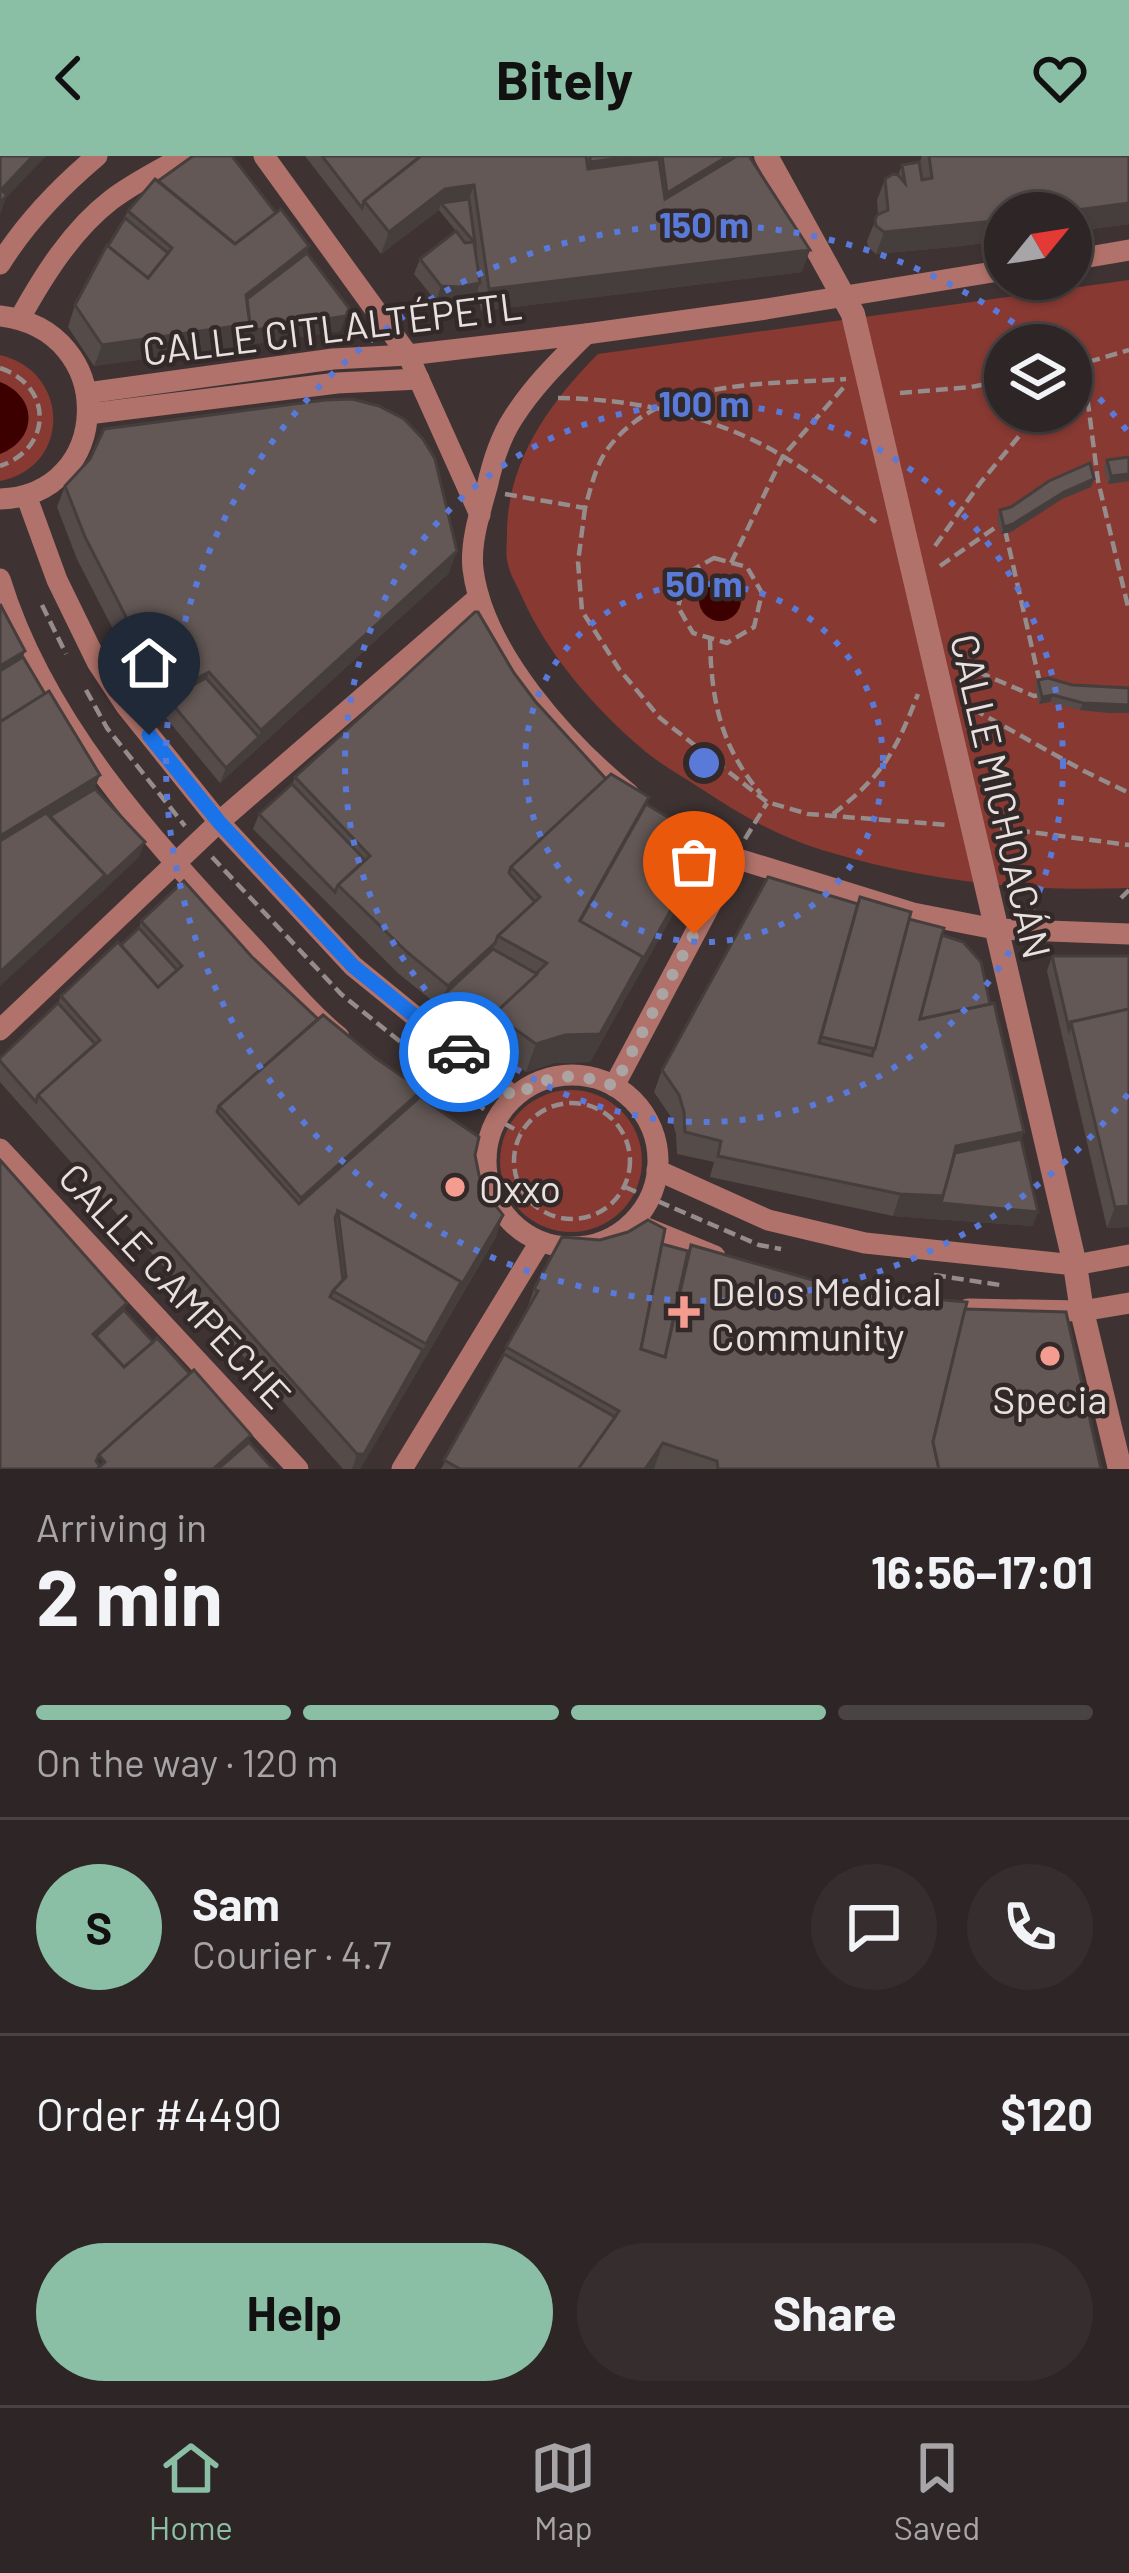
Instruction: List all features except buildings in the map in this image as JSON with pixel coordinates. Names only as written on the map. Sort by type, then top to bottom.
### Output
[{"type":"street","points":[[0,264],[56,191],[97,156]]},
{"type":"street","points":[[0,499],[26,495],[50,483],[70,464],[83,441],[88,404],[79,368],[64,346],[44,329],[10,317],[111,200],[184,156]]},
{"type":"street","points":[[264,156],[408,355],[480,515]]},
{"type":"street","name":"CALLE MICHOACÁN","points":[[766,156],[853,314],[1120,1469]]},
{"type":"street","points":[[1092,256],[1129,250]]},
{"type":"street","name":"CALLE CITLALTÉPETL","points":[[88,404],[333,359],[586,334],[984,273]]},
{"type":"street","points":[[586,334],[510,421],[492,465],[472,564],[479,597],[498,639],[530,692],[580,752],[651,810],[735,858],[913,913],[995,929],[1129,934]]},
{"type":"street","points":[[333,359],[338,383]]},
{"type":"street","name":"CALLE CITLALTÉPETL","points":[[88,404],[418,379]]},
{"type":"street","points":[[26,495],[56,580],[98,662],[126,706],[219,822],[353,966],[514,1097]]},
{"type":"street","points":[[0,579],[44,681],[87,751],[175,864],[328,1028],[363,1057]]},
{"type":"street","points":[[0,1030],[219,822],[479,597]]},
{"type":"street","points":[[614,1086],[735,858]]},
{"type":"street","points":[[589,1077],[614,1086],[634,1102],[656,1145],[657,1170],[650,1198],[632,1223],[598,1243],[579,1247],[540,1242],[517,1228],[499,1208],[488,1183],[486,1157],[496,1119],[514,1097],[536,1082],[589,1077]]},
{"type":"street","points":[[433,1114],[486,1157]]},
{"type":"street","name":"CALLE CAMPECHE","points":[[0,1149],[298,1469]]},
{"type":"street","points":[[657,1170],[768,1220],[865,1243],[1075,1265],[1129,1255]]},
{"type":"street","points":[[632,1223],[735,1264]]},
{"type":"street","points":[[402,1469],[540,1242]]},
{"type":"street","points":[[944,1306],[1082,1311],[1129,1303]]},
{"type":"path","points":[[1092,361],[1129,350]]},
{"type":"path","points":[[0,368],[21,378],[34,393],[40,411],[39,431],[30,449],[0,466]]},
{"type":"path","points":[[730,563],[783,456],[852,379],[721,388],[669,402],[631,424],[607,449],[593,479],[578,562],[582,610],[619,669],[660,718],[767,802],[808,814],[949,825]]},
{"type":"path","points":[[900,393],[984,384]]},
{"type":"path","points":[[542,398],[589,399],[656,410],[743,435],[783,456],[886,528]]},
{"type":"path","points":[[1092,431],[1129,611]]},
{"type":"path","points":[[935,545],[1022,432]]},
{"type":"path","points":[[1082,481],[1098,476]]},
{"type":"path","points":[[499,493],[586,508]]},
{"type":"path","points":[[940,566],[996,527],[1008,524],[1045,694],[1034,696],[962,665]]},
{"type":"path","points":[[714,558],[730,563],[747,567],[763,593],[754,627],[727,643],[693,633],[678,607],[687,573],[714,558]]},
{"type":"path","points":[[710,638],[711,684],[719,720],[733,756],[767,802]]},
{"type":"path","points":[[833,814],[884,767],[920,690]]},
{"type":"path","points":[[973,709],[1129,793]]},
{"type":"path","points":[[735,858],[767,802]]},
{"type":"path","points":[[1000,828],[1129,845]]},
{"type":"path","points":[[1121,898],[1129,890]]},
{"type":"path","points":[[569,1102],[589,1105],[617,1124],[630,1152],[631,1167],[613,1203],[594,1216],[572,1220],[534,1207],[522,1193],[513,1158],[520,1132],[532,1117],[549,1106],[569,1102]]},
{"type":"shaded area","points":[[1129,280],[1129,888],[974,882],[898,870],[822,850],[744,815],[640,747],[573,678],[545,639],[509,568],[506,554],[514,484],[533,437],[598,354],[985,300],[1092,300],[1092,285]]},
{"type":"shaded area","points":[[0,355],[23,364],[40,379],[50,398],[53,419],[40,458],[24,472],[0,481]]},
{"type":"shaded area","points":[[0,382],[21,397],[28,418],[21,439],[0,454]]},
{"type":"shaded area","points":[[720,579],[735,585],[741,600],[735,615],[720,621],[705,615],[699,600],[705,585]]},
{"type":"shaded area","points":[[571,1090],[598,1096],[621,1111],[636,1134],[642,1161],[636,1188],[621,1211],[598,1226],[571,1232],[544,1226],[521,1211],[506,1188],[500,1161],[506,1134],[521,1111],[544,1096]]},
{"type":"way so far","points":[[459,1052],[514,1097],[536,1082],[562,1076],[589,1077],[614,1086],[694,934]]},
{"type":"place","name":"Oxxo","points":[[455,1187]]},
{"type":"place","name":"Delos Medical Community","points":[[684,1312]]},
{"type":"place","name":"Specia","points":[[1050,1356]]},
{"type":"route","points":[[149,735],[219,822],[353,966],[459,1052]]}]
